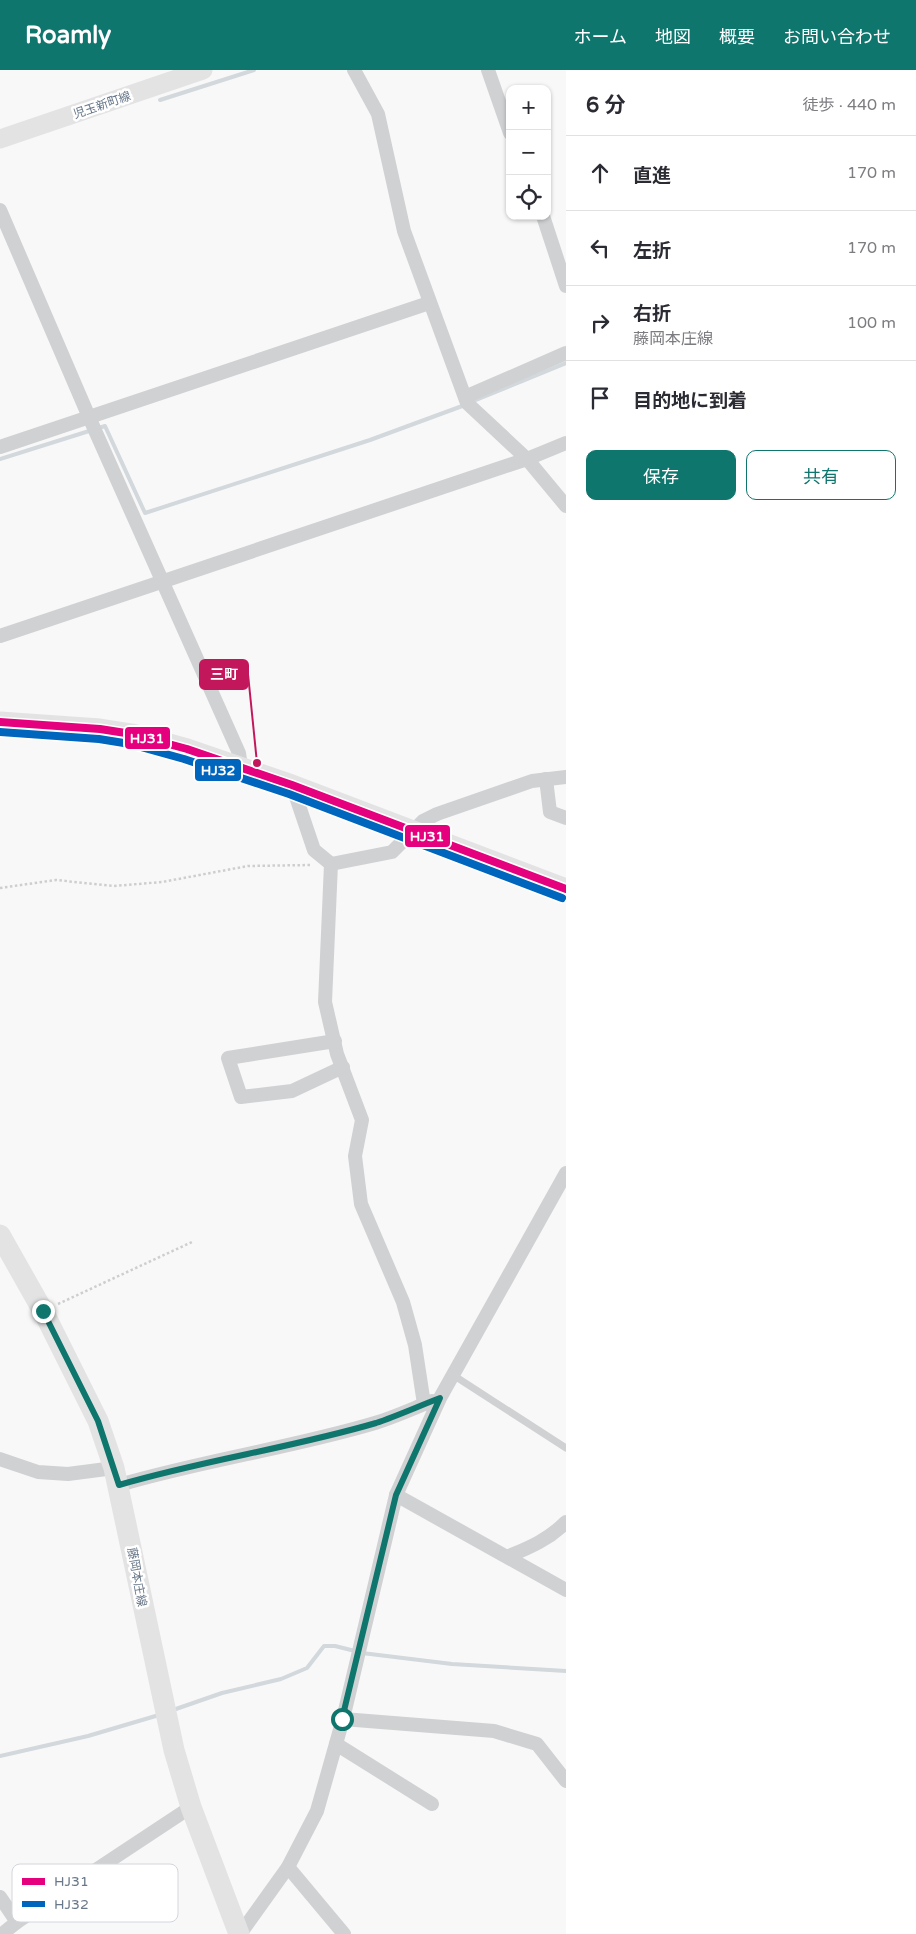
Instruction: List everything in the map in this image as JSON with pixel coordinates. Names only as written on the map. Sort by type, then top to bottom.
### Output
[{"type":"main road","name":"児玉新町線","points":[[0,139],[203,70]]},
{"type":"main road","points":[[0,722],[52,724],[132,734],[242,767],[566,888]]},
{"type":"main road","name":"藤岡本庄線","points":[[0,1234],[43,1311],[98,1421],[117,1476],[145,1620],[174,1750],[191,1807],[240,1934]]},
{"type":"street","points":[[354,70],[378,114],[404,231],[467,404],[527,460],[566,506]]},
{"type":"street","points":[[488,70],[509,130]]},
{"type":"street","points":[[0,210],[89,417],[239,753],[242,767]]},
{"type":"street","points":[[545,220],[566,286]]},
{"type":"street","points":[[0,447],[429,303]]},
{"type":"street","points":[[464,397],[566,353]]},
{"type":"street","points":[[0,636],[527,460],[566,443]]},
{"type":"street","points":[[331,864],[392,852],[423,821],[437,814],[532,781],[566,778]]},
{"type":"street","points":[[546,780],[550,812],[566,818]]},
{"type":"street","points":[[292,786],[314,850],[331,864]]},
{"type":"street","points":[[331,864],[325,1002],[334,1041],[362,1120],[354,1156],[361,1204],[404,1302],[415,1345],[424,1404]]},
{"type":"street","points":[[334,1041],[228,1058],[241,1097],[292,1091],[343,1067]]},
{"type":"street","points":[[240,1934],[288,1867],[317,1811],[336,1744],[396,1495],[440,1398],[566,1173]]},
{"type":"street","points":[[0,1459],[38,1472],[68,1474],[117,1476],[171,1470],[358,1427],[440,1398]]},
{"type":"street","points":[[396,1495],[509,1556],[566,1590]]},
{"type":"street","points":[[509,1556],[538,1544],[554,1534],[566,1522]]},
{"type":"street","points":[[342,1719],[494,1731],[538,1744],[566,1781]]},
{"type":"street","points":[[336,1744],[432,1804]]},
{"type":"street","points":[[105,1864],[191,1807]]},
{"type":"street","points":[[288,1867],[344,1934]]},
{"type":"street","points":[[0,1896],[12,1914]]},
{"type":"street","points":[[2,1934],[17,1922]]},
{"type":"lane","points":[[453,1375],[566,1448]]},
{"type":"path","points":[[0,888],[56,880],[114,886],[162,882],[248,866],[331,864]]},
{"type":"path","points":[[43,1311],[192,1242]]},
{"type":"waterway","points":[[160,100],[254,70]]},
{"type":"waterway","points":[[471,402],[566,363]]},
{"type":"waterway","points":[[0,459],[105,426],[145,513],[370,440],[465,405]]},
{"type":"waterway","points":[[173,1710],[222,1693],[281,1679],[307,1668],[324,1646],[335,1646],[355,1651]]},
{"type":"waterway","points":[[362,1653],[452,1664],[566,1671]]},
{"type":"waterway","points":[[0,1756],[88,1736],[159,1715]]},
{"type":"transit line","name":"HJ31","points":[[0,722],[100,729],[132,734],[187,749],[292,785],[566,889]]},
{"type":"transit line","name":"HJ32","points":[[0,732],[99,739],[130,744],[184,759],[289,794],[562,898]]},
{"type":"place","name":"三町","points":[[257,763]]},
{"type":"route","points":[[43,1311],[98,1421],[119,1485],[171,1470],[321,1437],[377,1422],[440,1398],[396,1495],[342,1719]]}]
